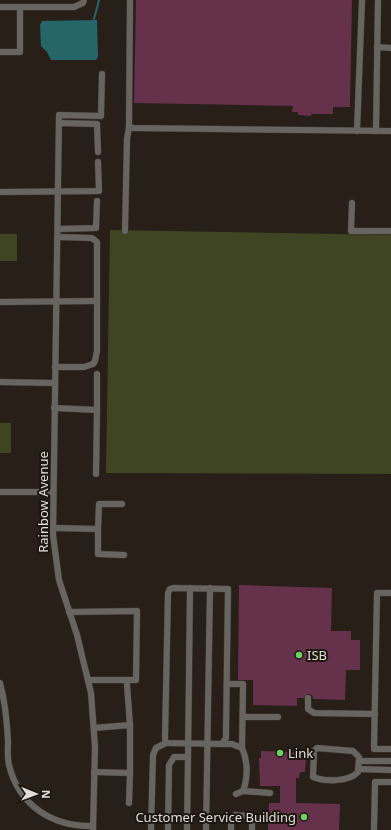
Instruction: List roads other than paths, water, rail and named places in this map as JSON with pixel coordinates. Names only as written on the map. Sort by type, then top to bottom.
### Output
[{"type":"street","points":[[0,7],[74,7],[83,3],[84,0]]},
{"type":"street","points":[[126,231],[130,0]]},
{"type":"street","points":[[357,131],[362,0]]},
{"type":"street","points":[[376,131],[378,0]]},
{"type":"street","points":[[0,52],[20,52],[20,7]]},
{"type":"street","points":[[377,47],[391,48]]},
{"type":"street","name":"Rainbow Avenue","points":[[93,828],[94,728],[89,680],[77,635],[68,612],[59,580],[54,555],[54,383],[58,237],[59,115],[101,116],[102,74]]},
{"type":"street","points":[[59,123],[97,124],[98,152]]},
{"type":"street","points":[[129,127],[391,131]]},
{"type":"street","points":[[0,192],[99,190],[98,162]]},
{"type":"street","points":[[58,229],[96,228],[97,201]]},
{"type":"street","points":[[352,203],[351,231],[391,231]]},
{"type":"street","points":[[55,367],[84,367],[93,364],[95,361],[97,301],[98,242],[92,238],[58,237]]},
{"type":"street","points":[[0,302],[97,301]]},
{"type":"street","points":[[96,474],[97,374]]},
{"type":"street","points":[[0,382],[54,383]]},
{"type":"street","points":[[54,408],[97,410]]},
{"type":"street","points":[[0,492],[53,492]]},
{"type":"street","points":[[122,504],[99,504],[98,554],[124,555]]},
{"type":"street","points":[[53,528],[98,529]]},
{"type":"street","points":[[166,743],[168,593],[170,589],[173,588],[210,588],[228,589],[229,594],[226,738],[222,744]]},
{"type":"street","points":[[187,830],[190,588]]},
{"type":"street","points":[[206,830],[210,588]]},
{"type":"street","points":[[391,593],[377,593],[374,749],[391,749]]},
{"type":"street","points":[[68,612],[137,611],[136,680],[89,680]]},
{"type":"street","points":[[0,683],[5,705],[9,765],[20,791],[37,811],[50,818],[75,826],[93,828]]},
{"type":"street","points":[[227,684],[243,684],[242,748],[246,756],[246,784],[243,791]]},
{"type":"street","points":[[127,685],[130,725],[129,803]]},
{"type":"street","points":[[308,698],[308,709],[314,713],[375,714]]},
{"type":"street","points":[[243,717],[278,717]]},
{"type":"street","points":[[94,728],[130,725]]},
{"type":"street","points":[[151,830],[153,755],[156,748],[166,743],[232,744],[242,748]]},
{"type":"street","points":[[317,748],[347,749],[357,754],[359,769],[354,777],[350,779],[317,779],[313,777],[314,751],[317,748]]},
{"type":"street","points":[[168,830],[169,765],[174,757],[188,757]]},
{"type":"street","points":[[359,760],[391,761]]},
{"type":"street","points":[[359,769],[391,770]]},
{"type":"street","points":[[94,772],[130,773]]},
{"type":"street","points":[[374,830],[375,782],[391,782]]},
{"type":"street","points":[[236,794],[243,791],[270,793]]},
{"type":"street","points":[[231,830],[231,819],[235,815],[249,816],[252,819],[252,830]]},
{"type":"water","points":[[97,20],[98,57],[96,60],[51,60],[47,52],[41,46],[40,25],[42,21]]},
{"type":"waterway","points":[[94,19],[99,0]]},
{"type":"place","name":"ISB","points":[[299,655]]},
{"type":"place","name":"Link","points":[[280,753]]},
{"type":"place","name":"Customer Service Building","points":[[304,817]]}]
